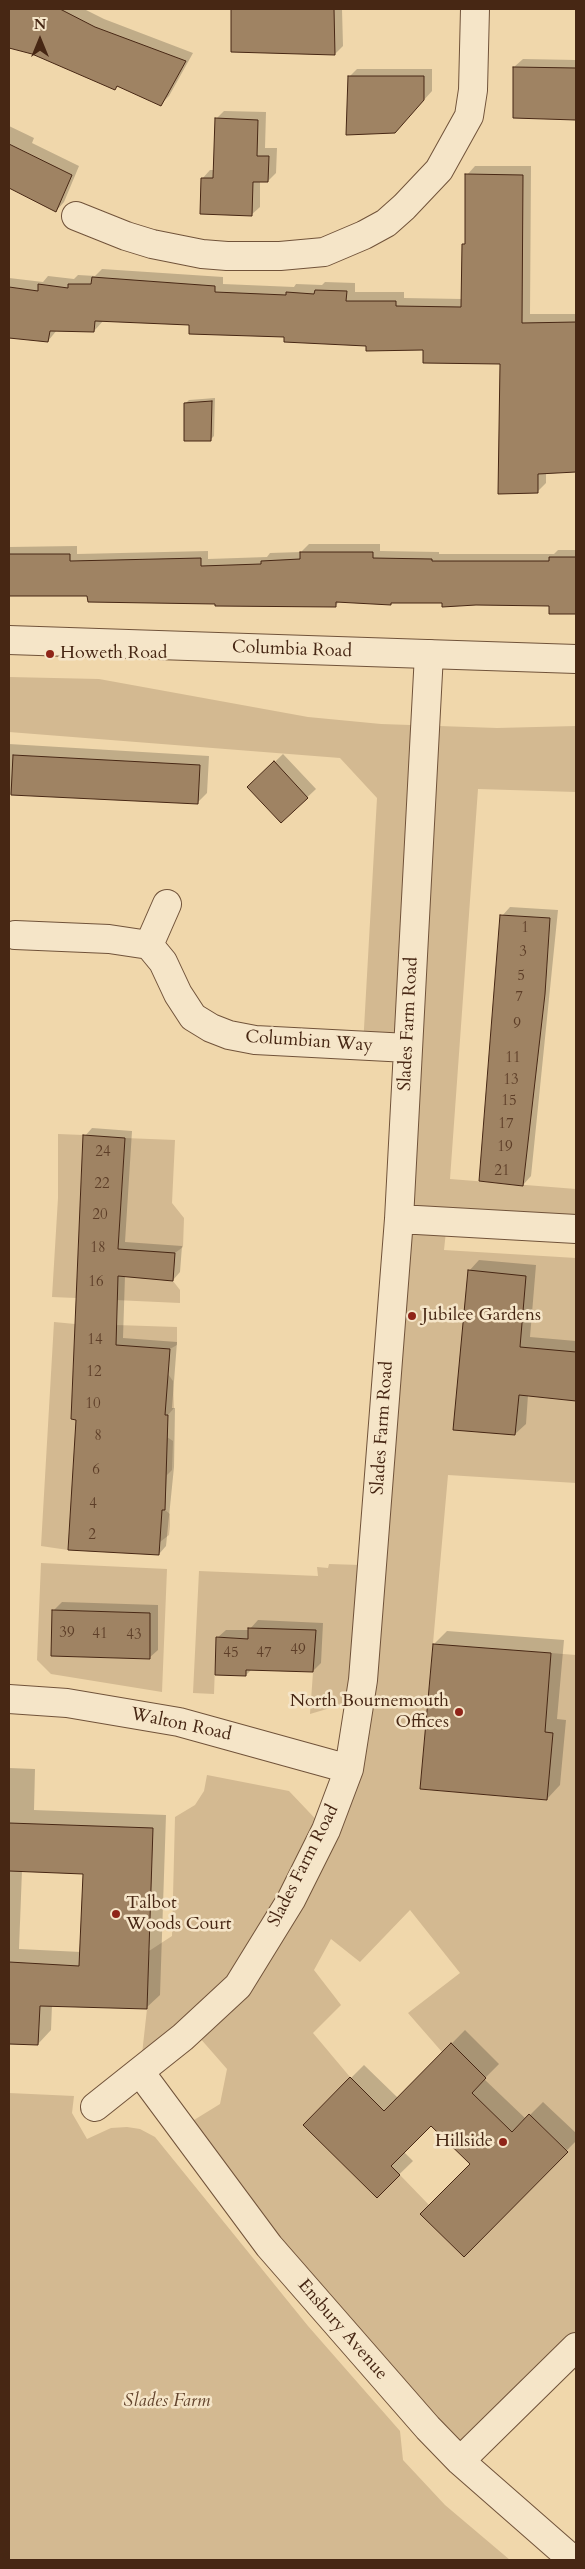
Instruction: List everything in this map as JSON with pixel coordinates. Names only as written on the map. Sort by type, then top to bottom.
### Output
[{"type":"street","points":[[76,216],[152,244],[202,254],[228,256],[280,256],[324,252],[364,235],[398,212],[439,170],[469,116],[473,90],[475,9]]},
{"type":"street","name":"Columbia Road","points":[[9,640],[576,659]]},
{"type":"street","name":"Slades Farm Road","points":[[95,2107],[183,2037],[238,1986],[291,1900],[326,1830],[349,1769],[364,1670],[399,1219],[428,654]]},
{"type":"street","points":[[15,934],[109,939],[149,946],[167,904]]},
{"type":"street","name":"Columbian Way","points":[[149,946],[162,962],[178,994],[193,1017],[211,1028],[255,1040],[408,1048]]},
{"type":"street","points":[[399,1219],[576,1229]]},
{"type":"street","name":"Walton Road","points":[[9,1699],[67,1703],[179,1722],[349,1769]]},
{"type":"street","name":"Ensbury Avenue","points":[[140,2072],[269,2246],[428,2428],[460,2461],[573,2560]]},
{"type":"street","points":[[460,2461],[576,2347]]},
{"type":"green space","points":[[9,677],[99,679],[308,717],[381,724],[497,728],[576,726],[576,792],[478,789],[450,1179],[576,1189],[576,1229],[447,1222],[444,1250],[576,1258],[576,1483],[448,1475],[420,1789],[547,1800],[490,1728],[547,1697],[551,1653],[576,1655],[576,2347],[460,2461],[181,2128],[220,2104],[227,2069],[192,2029],[140,2072],[147,2009],[149,1951],[172,1936],[175,1817],[195,1805],[204,1791],[207,1775],[289,1791],[326,1830],[349,1769],[408,1049],[363,1046],[377,798],[340,758],[9,732]],"holes":[[[410,1910],[460,1973],[408,2013],[442,2052],[451,2043],[486,2078],[472,2093],[512,2132],[529,2114],[568,2151],[464,2257],[420,2214],[429,2205],[400,2175],[377,2198],[303,2125],[350,2077],[313,2033],[341,2005],[314,1970],[331,1939],[360,1962]]]},
{"type":"green space","points":[[58,1134],[83,1135],[76,1298],[52,1297],[58,1198]]},
{"type":"green space","points":[[125,1138],[175,1140],[172,1203],[184,1218],[183,1247],[175,1253],[173,1281],[180,1290],[180,1303],[115,1300]]},
{"type":"green space","points":[[54,1322],[75,1324],[71,1419],[77,1420],[68,1550],[41,1546]]},
{"type":"green space","points":[[116,1325],[177,1327],[177,1345],[170,1349],[168,1374],[173,1381],[174,1408],[168,1415],[167,1437],[173,1441],[172,1470],[167,1475],[165,1510],[170,1514],[170,1526],[169,1535],[160,1542],[159,1555],[113,1552]]},
{"type":"green space","points":[[41,1563],[167,1569],[162,1692],[51,1674],[37,1660]],"holes":[[[53,1610],[150,1613],[150,1659],[51,1656]]]},
{"type":"green space","points":[[329,1564],[360,1565],[347,1703],[310,1714],[316,1631],[248,1629],[248,1639],[216,1637],[214,1694],[193,1693],[199,1571],[318,1576],[317,1567],[328,1568]]},
{"type":"green space","name":"Slades Farm","points":[[9,2093],[74,2096],[72,2113],[87,2139],[111,2128],[127,2127],[140,2129],[155,2137],[308,2326],[400,2431],[403,2460],[445,2505],[510,2560],[9,2560]]},
{"type":"building","points":[[9,9],[60,9],[95,27],[186,61],[161,106],[117,86],[115,90],[32,54],[9,48]]},
{"type":"building","points":[[231,9],[334,9],[335,55],[231,52]]},
{"type":"building","points":[[513,67],[576,68],[576,120],[513,118]]},
{"type":"building","points":[[348,76],[424,76],[424,100],[395,133],[346,135]]},
{"type":"building","points":[[215,118],[258,120],[257,156],[269,156],[268,182],[253,182],[252,216],[200,214],[201,178],[213,178]]},
{"type":"building","points":[[9,144],[72,175],[56,212],[9,188]]},
{"type":"building","points":[[465,174],[523,175],[522,323],[576,322],[576,472],[538,474],[538,493],[498,494],[500,364],[423,363],[423,350],[366,351],[366,346],[284,342],[284,337],[189,334],[189,325],[95,321],[94,332],[50,331],[48,342],[9,338],[9,287],[38,291],[38,284],[68,288],[68,284],[91,284],[92,277],[215,286],[215,292],[286,295],[286,292],[314,294],[315,290],[347,291],[346,301],[396,301],[396,306],[461,307],[462,244],[465,244]]},
{"type":"building","points":[[212,401],[211,441],[184,441],[184,403]]},
{"type":"building","points":[[300,552],[373,552],[373,558],[432,559],[432,561],[549,561],[549,557],[576,557],[576,614],[549,614],[549,606],[476,605],[442,607],[442,603],[391,603],[391,605],[336,602],[336,607],[215,606],[215,604],[88,602],[87,596],[9,596],[9,554],[70,554],[70,561],[201,558],[201,566],[261,564],[261,561],[300,559]]},
{"type":"building","points":[[13,755],[200,765],[198,804],[11,795]]},
{"type":"building","points":[[274,761],[308,798],[281,823],[247,787]]},
{"type":"building","points":[[500,915],[550,918],[545,994],[523,1186],[479,1181]]},
{"type":"building","points":[[83,1135],[125,1138],[118,1249],[175,1253],[173,1281],[118,1276],[116,1345],[170,1349],[165,1415],[168,1415],[165,1510],[162,1510],[159,1555],[68,1550],[76,1420],[71,1419]]},
{"type":"building","points":[[468,1270],[526,1276],[520,1347],[576,1352],[576,1401],[519,1395],[515,1435],[453,1430]]},
{"type":"building","points":[[52,1610],[150,1613],[150,1659],[51,1656]]},
{"type":"building","points":[[248,1628],[316,1630],[313,1672],[246,1670],[246,1676],[215,1675],[216,1637],[248,1639]]},
{"type":"building","name":"North Bournemouth Offices","points":[[433,1644],[551,1653],[545,1732],[553,1733],[547,1800],[420,1789]]},
{"type":"building","name":"Talbot Woods Court","points":[[9,1823],[153,1828],[147,2009],[40,2006],[38,2045],[9,2044],[9,1962],[79,1966],[83,1874],[9,1871]]},
{"type":"building","name":"Hillside","points":[[451,2043],[486,2078],[472,2093],[512,2132],[529,2114],[568,2152],[464,2257],[420,2214],[470,2164],[431,2126],[391,2166],[400,2175],[377,2198],[303,2125],[350,2077],[384,2111]]},
{"type":"place","name":"Howeth Road","points":[[50,654]]},
{"type":"place","name":"Jubilee Gardens","points":[[412,1316]]},
{"type":"place","name":"North Bournemouth Offices","points":[[459,1712]]},
{"type":"place","name":"Talbot Woods Court","points":[[116,1914]]},
{"type":"place","name":"Hillside","points":[[503,2142]]}]
